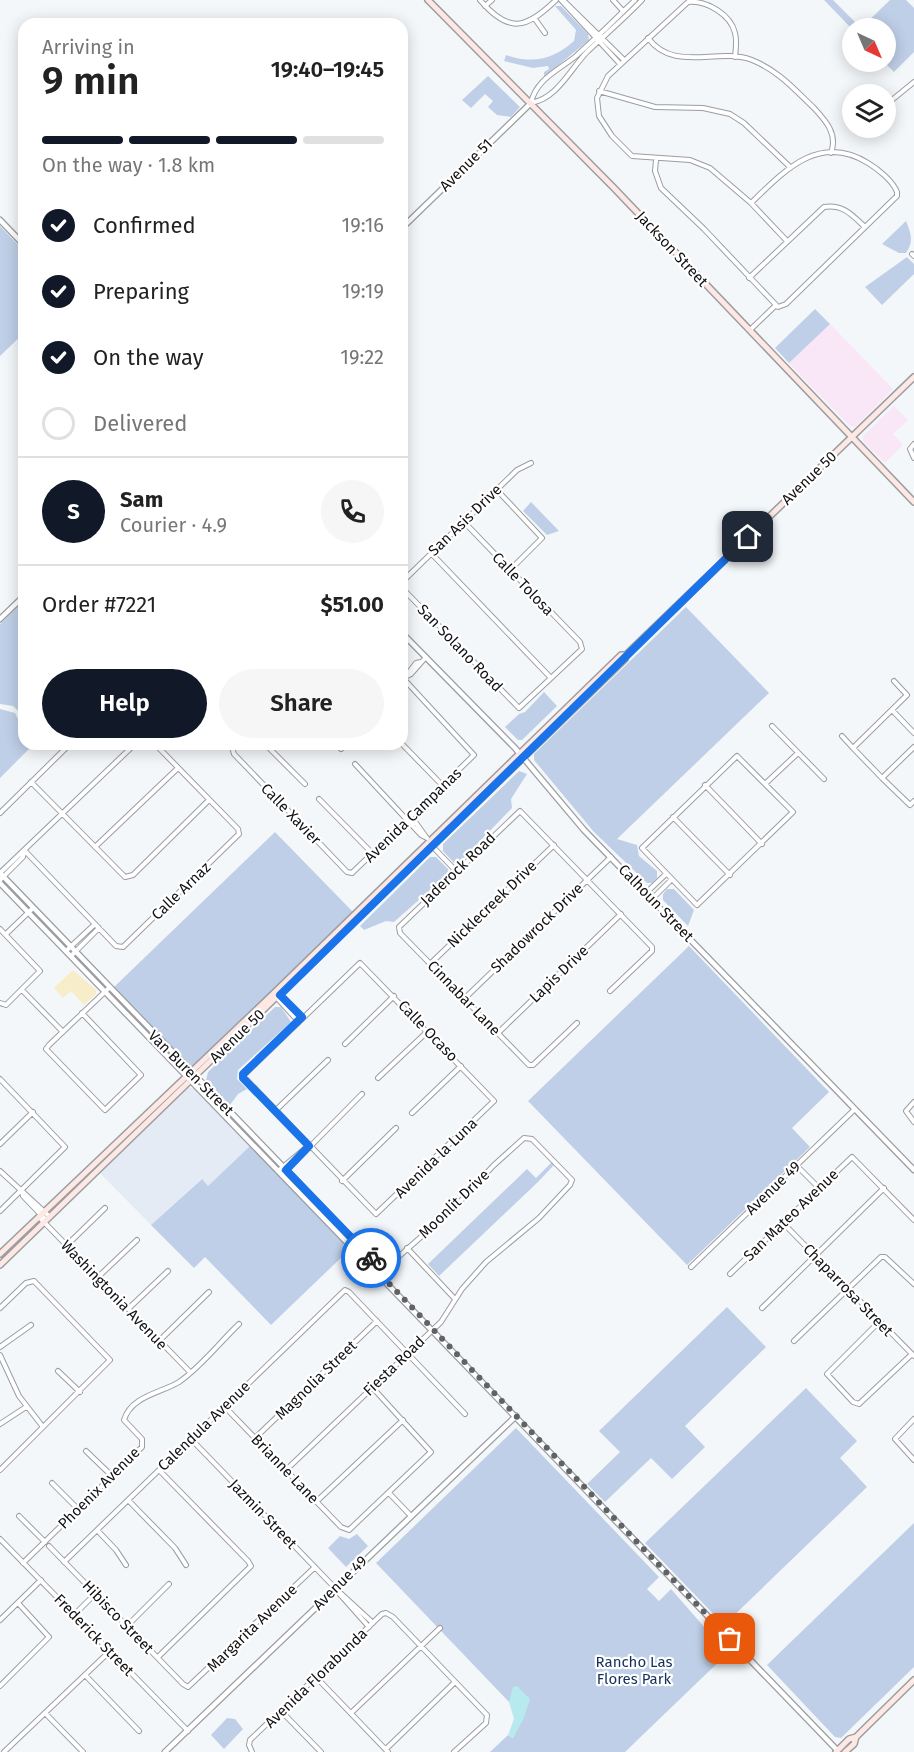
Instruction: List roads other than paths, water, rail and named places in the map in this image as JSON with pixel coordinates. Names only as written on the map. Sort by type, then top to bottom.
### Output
[{"type":"main road","name":"Jackson Street","points":[[428,0],[531,103],[914,502]]},
{"type":"main road","name":"Avenue 50","points":[[0,1265],[430,842],[522,756],[621,656],[626,655],[914,377]]},
{"type":"main road","name":"Avenue 50","points":[[0,1254],[163,1097],[191,1077]]},
{"type":"main road","points":[[95,1162],[103,1159],[129,1134],[136,1133],[137,1126],[163,1097]]},
{"type":"main road","points":[[838,1751],[849,1739],[856,1737],[914,1680]]},
{"type":"main road","points":[[845,1752],[854,1744],[856,1737]]},
{"type":"street","points":[[480,0],[494,15],[507,23],[521,24],[535,19],[556,0]]},
{"type":"street","points":[[485,6],[492,0]]},
{"type":"street","points":[[562,0],[622,62]]},
{"type":"street","points":[[613,0],[624,11]]},
{"type":"street","points":[[635,0],[599,38],[554,90],[540,101],[531,103],[533,93],[545,80],[599,38],[642,0]]},
{"type":"street","points":[[735,57],[736,38],[733,27],[719,10],[701,0],[684,4],[608,76],[599,91],[597,106],[599,116],[612,136],[632,156],[656,160],[690,160],[703,164],[751,203],[787,241]]},
{"type":"street","points":[[535,19],[545,33]]},
{"type":"street","points":[[648,38],[655,47],[669,56],[735,57],[766,66],[783,77],[827,122],[833,137],[831,153]]},
{"type":"street","points":[[896,96],[914,82]]},
{"type":"street","points":[[599,91],[655,107],[703,108],[730,114],[744,123],[789,166]]},
{"type":"street","name":"Avenue 51","points":[[408,222],[531,103]]},
{"type":"street","points":[[750,330],[776,306],[786,304],[897,196],[896,188],[875,167],[847,154],[831,153],[802,158],[789,166],[751,203]]},
{"type":"street","points":[[656,160],[655,171],[662,188],[776,306]]},
{"type":"street","points":[[748,278],[824,207],[839,207],[846,210],[865,227]]},
{"type":"street","points":[[0,220],[18,239]]},
{"type":"street","points":[[914,444],[910,452],[914,458]]},
{"type":"street","name":"San Asis Drive","points":[[408,576],[517,470],[531,463]]},
{"type":"street","points":[[497,490],[542,538],[510,570]]},
{"type":"street","name":"Calle Tolosa","points":[[464,522],[582,647],[551,678]]},
{"type":"street","points":[[432,553],[551,678]]},
{"type":"street","name":"San Solano Road","points":[[408,594],[519,708],[551,678]]},
{"type":"street","points":[[0,619],[18,602]]},
{"type":"street","name":"Calhoun Street","points":[[408,639],[522,756],[567,812],[914,1170]]},
{"type":"street","points":[[408,675],[426,657]]},
{"type":"street","name":"Avenida Campanas","points":[[350,874],[410,821],[474,755],[408,681]]},
{"type":"street","points":[[853,748],[907,695],[894,681]]},
{"type":"street","points":[[892,710],[914,733]]},
{"type":"street","points":[[772,726],[824,780]]},
{"type":"street","points":[[842,736],[910,805],[914,801]]},
{"type":"street","points":[[882,778],[914,747]]},
{"type":"street","points":[[0,813],[64,750]]},
{"type":"street","points":[[1,877],[129,750]]},
{"type":"street","points":[[31,782],[127,878],[209,800],[161,750]]},
{"type":"street","name":"Calle Xavier","points":[[233,750],[234,754],[350,874]]},
{"type":"street","points":[[271,750],[305,784]]},
{"type":"street","points":[[408,750],[442,786]]},
{"type":"street","points":[[766,783],[798,753]]},
{"type":"street","points":[[737,756],[766,783],[793,812],[697,905],[642,848],[737,756]]},
{"type":"street","points":[[355,765],[410,821],[416,824],[456,871]]},
{"type":"street","points":[[95,847],[178,768]]},
{"type":"street","points":[[705,785],[762,844]]},
{"type":"street","points":[[319,799],[373,854]]},
{"type":"street","name":"Calle Arnaz","points":[[99,928],[121,947],[237,837],[239,832],[209,800]]},
{"type":"street","name":"Jaderock Road","points":[[398,929],[520,811],[554,845]]},
{"type":"street","points":[[673,817],[730,875]]},
{"type":"street","points":[[554,845],[652,949],[610,991]]},
{"type":"street","name":"Nicklecreek Drive","points":[[430,964],[554,845]]},
{"type":"street","points":[[24,852],[99,928],[69,954]]},
{"type":"street","name":"Shadowrock Drive","points":[[464,999],[611,857]]},
{"type":"street","points":[[646,893],[666,874]]},
{"type":"street","name":"Van Buren Street","points":[[1,877],[110,987],[370,1268],[380,1274],[838,1751]]},
{"type":"street","name":"Van Buren Street","points":[[1,877],[28,912],[105,992],[285,1169],[375,1262],[380,1274]]},
{"type":"street","points":[[651,899],[671,880]]},
{"type":"street","points":[[6,934],[33,908]]},
{"type":"street","name":"Lapis Drive","points":[[498,1033],[621,914]]},
{"type":"street","points":[[69,954],[71,946],[95,924]]},
{"type":"street","points":[[0,929],[40,971],[22,990],[2,1005]]},
{"type":"street","name":"Cinnabar Lane","points":[[398,929],[531,1066],[577,1023]]},
{"type":"street","name":"Calle Ocaso","points":[[300,1019],[360,963],[494,1101]]},
{"type":"street","points":[[82,1013],[141,1075],[105,1110],[46,1049],[82,1013],[110,987]]},
{"type":"street","points":[[22,990],[63,1032]]},
{"type":"street","points":[[277,994],[300,1019],[243,1076],[342,1180],[396,1128]]},
{"type":"street","points":[[345,1044],[394,996]]},
{"type":"street","points":[[378,1078],[428,1031]]},
{"type":"street","points":[[275,1111],[328,1059]]},
{"type":"street","points":[[412,1113],[461,1065]]},
{"type":"street","points":[[0,1079],[65,1148],[0,1212]]},
{"type":"street","points":[[280,1173],[362,1094]]},
{"type":"street","name":"Avenida la Luna","points":[[342,1180],[376,1214],[494,1101]]},
{"type":"street","points":[[914,1102],[906,1111],[914,1122]]},
{"type":"street","name":"Avenue 49","points":[[691,1267],[855,1109]]},
{"type":"street","points":[[0,1144],[33,1113]]},
{"type":"street","name":"Fiesta Road","points":[[286,1470],[433,1329],[482,1266],[539,1218],[572,1182],[550,1155],[529,1137]]},
{"type":"street","name":"Moonlit Drive","points":[[380,1274],[460,1201],[502,1157],[529,1137]]},
{"type":"street","name":"San Mateo Avenue","points":[[730,1274],[852,1157],[884,1188]]},
{"type":"street","points":[[796,1165],[819,1188]]},
{"type":"street","points":[[0,1171],[22,1191],[47,1220]]},
{"type":"street","points":[[762,1308],[884,1188],[914,1220]]},
{"type":"street","points":[[66,1246],[105,1208]]},
{"type":"street","name":"Washingtonia Avenue","points":[[41,1214],[66,1246],[190,1372]]},
{"type":"street","name":"Chaparrosa Street","points":[[783,1223],[912,1355]]},
{"type":"street","points":[[97,1278],[137,1240]]},
{"type":"street","points":[[408,1248],[455,1299]]},
{"type":"street","points":[[794,1341],[884,1257],[914,1284]]},
{"type":"street","points":[[128,1309],[168,1270]]},
{"type":"street","points":[[0,1308],[32,1280],[110,1360],[0,1470]]},
{"type":"street","name":"Calendula Avenue","points":[[64,1562],[345,1290],[377,1321]]},
{"type":"street","points":[[159,1341],[209,1292]]},
{"type":"street","points":[[377,1321],[465,1413]]},
{"type":"street","name":"Magnolia Street","points":[[255,1438],[377,1321]]},
{"type":"street","points":[[879,1322],[827,1374],[857,1405],[912,1355]]},
{"type":"street","points":[[190,1372],[239,1324]]},
{"type":"street","points":[[0,1347],[31,1325]]},
{"type":"street","points":[[0,1355],[26,1407],[43,1427]]},
{"type":"street","points":[[58,1371],[80,1392]]},
{"type":"street","name":"Phoenix Avenue","points":[[23,1563],[143,1443],[124,1420],[127,1413],[146,1396],[173,1385],[190,1372]]},
{"type":"street","points":[[372,1388],[431,1452],[389,1493],[410,1515]]},
{"type":"street","name":"Brianne Lane","points":[[224,1406],[346,1531],[389,1493]]},
{"type":"street","points":[[0,1424],[26,1407]]},
{"type":"street","name":"Avenue 49","points":[[165,1752],[516,1416]]},
{"type":"street","points":[[914,1419],[895,1439],[914,1460]]},
{"type":"street","points":[[316,1501],[402,1420]]},
{"type":"street","name":"Jazmin Street","points":[[191,1439],[371,1625]]},
{"type":"street","points":[[86,1451],[112,1476]]},
{"type":"street","points":[[158,1657],[250,1569],[248,1561],[159,1470]]},
{"type":"street","points":[[52,1483],[78,1509]]},
{"type":"street","points":[[128,1500],[175,1548],[186,1565]]},
{"type":"street","points":[[19,1516],[45,1542]]},
{"type":"street","points":[[97,1530],[116,1550],[126,1565]]},
{"type":"street","name":"Frederick Street","points":[[0,1539],[188,1731]]},
{"type":"street","name":"Hibisco Street","points":[[49,1546],[188,1687]]},
{"type":"street","name":"Margarita Avenue","points":[[188,1687],[315,1567]]},
{"type":"street","points":[[0,1620],[41,1581]]},
{"type":"street","points":[[127,1626],[169,1584]]},
{"type":"street","points":[[74,1614],[96,1593]]},
{"type":"street","points":[[0,1686],[49,1637],[18,1603]]},
{"type":"street","name":"Avenida Florabunda","points":[[252,1752],[249,1745],[250,1740],[386,1613],[421,1646]]},
{"type":"street","points":[[351,1713],[440,1628]]},
{"type":"street","points":[[421,1646],[488,1718],[486,1723],[454,1752]]},
{"type":"street","points":[[6,1751],[110,1651]]},
{"type":"street","points":[[85,1675],[139,1731]]},
{"type":"street","points":[[316,1677],[387,1751],[455,1682]]},
{"type":"street","points":[[281,1711],[321,1752]]},
{"type":"street","points":[[45,1713],[83,1752]]},
{"type":"park label","name":"Rancho Las Flores Park","points":[[634,1670]]}]
